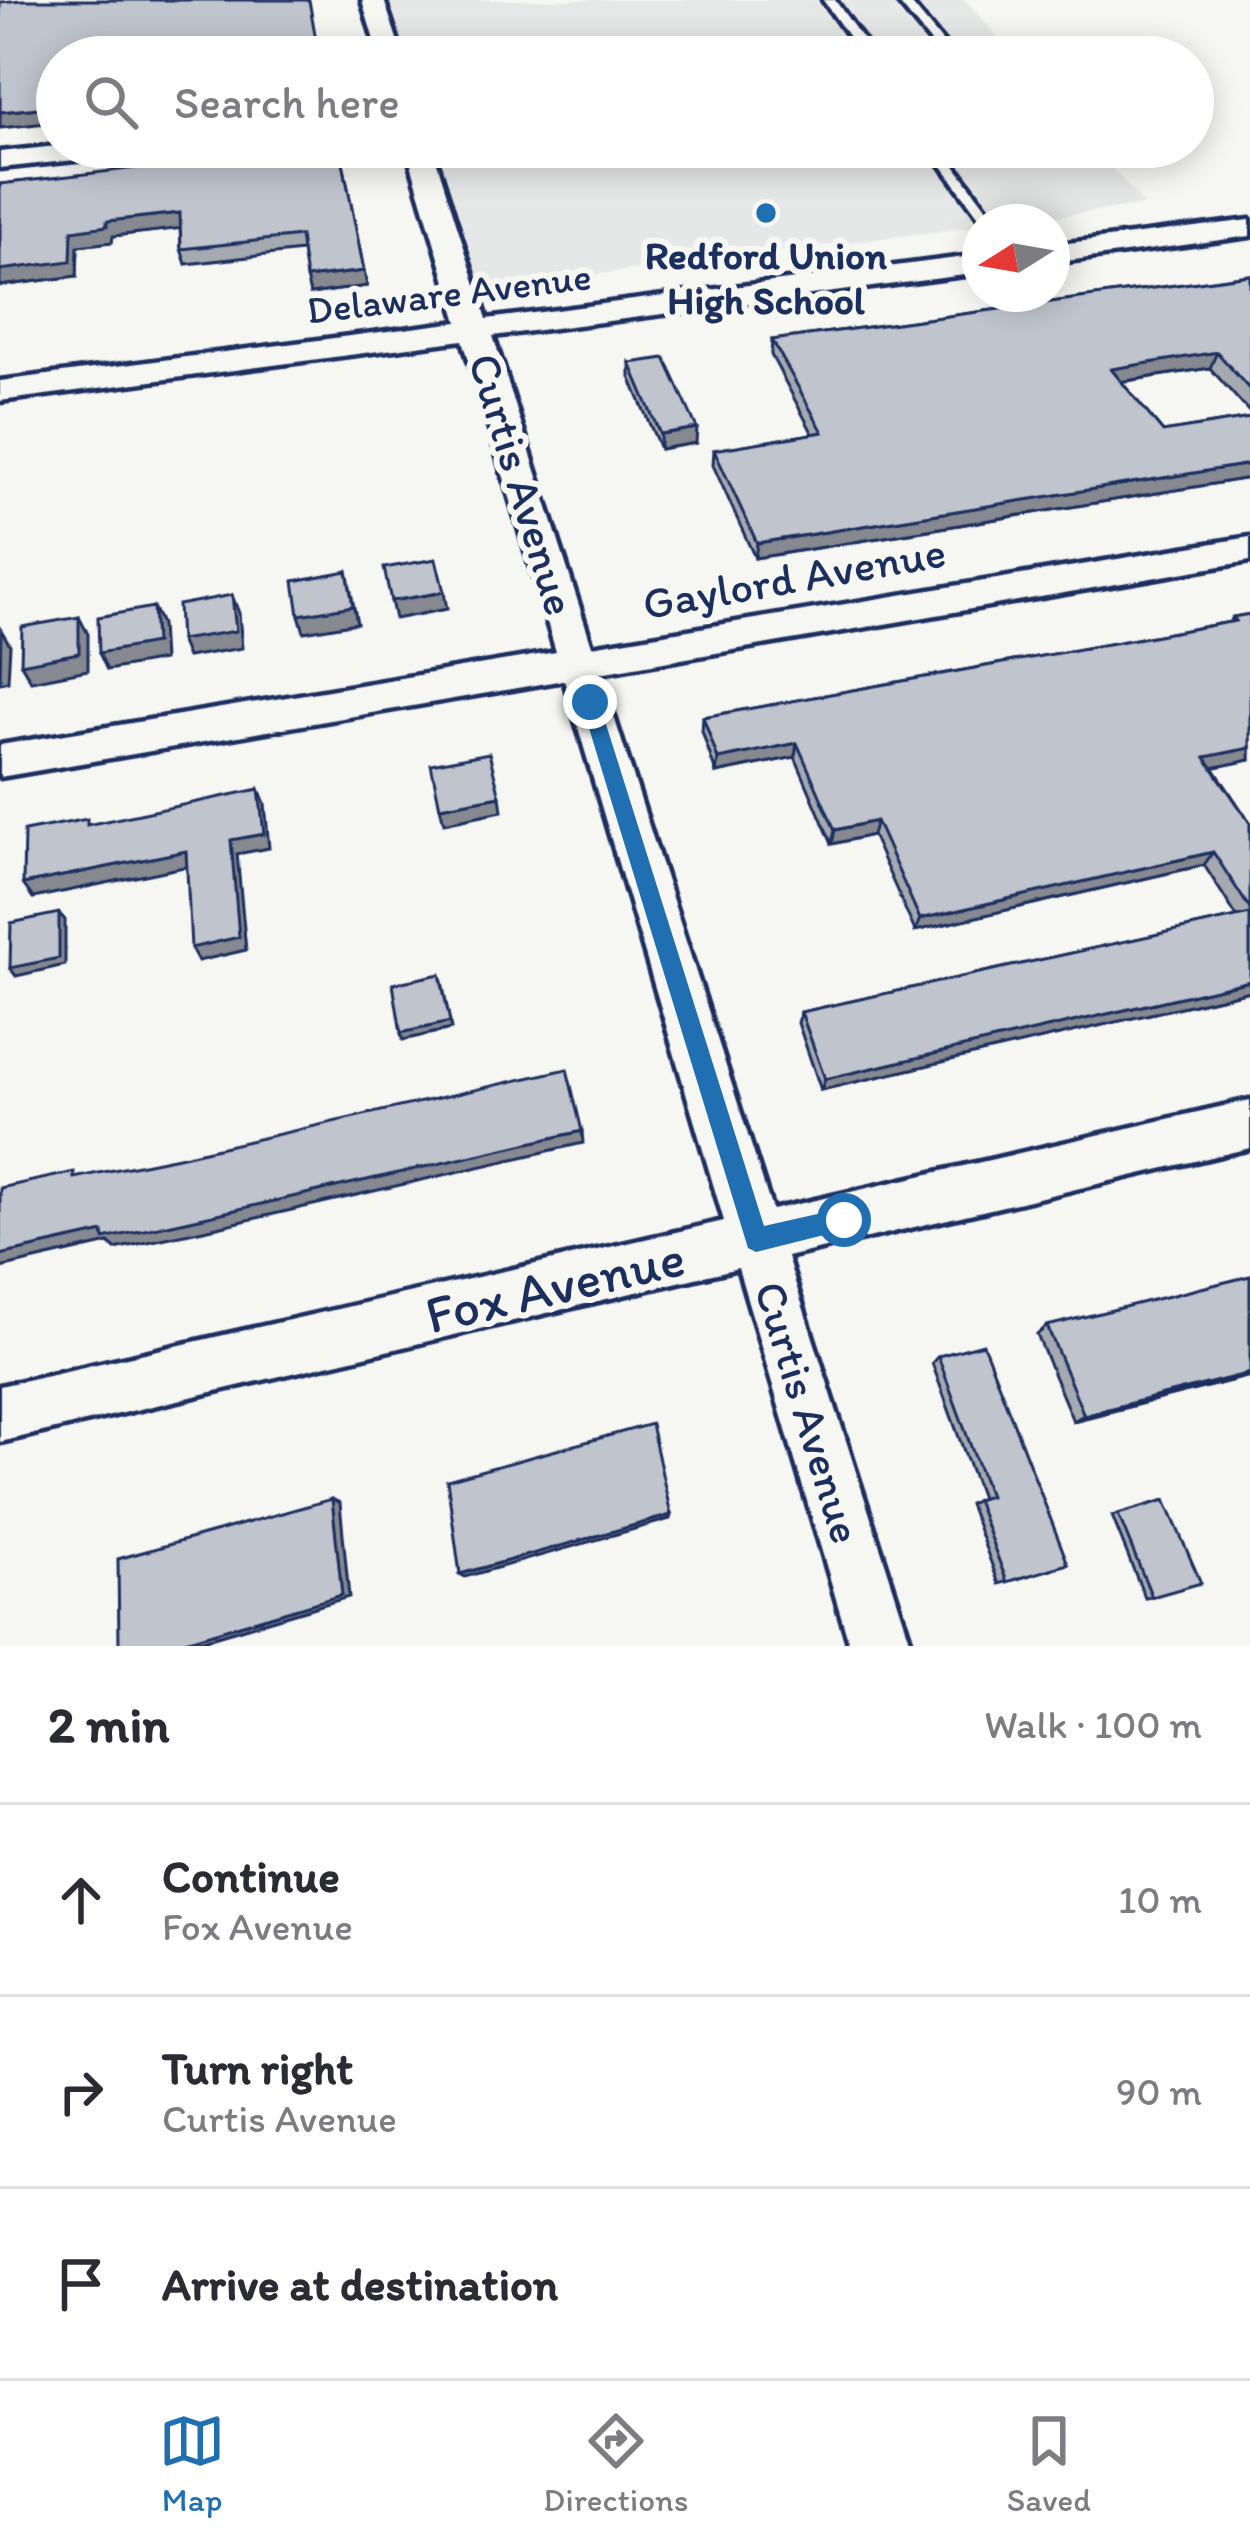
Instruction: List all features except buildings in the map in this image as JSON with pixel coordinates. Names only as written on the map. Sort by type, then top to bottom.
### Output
[{"type":"street","points":[[373,0],[384,36]]},
{"type":"street","points":[[0,160],[36,156]]},
{"type":"street","name":"Curtis Avenue","points":[[426,168],[881,1646]]},
{"type":"street","points":[[1070,252],[1250,228]]},
{"type":"street","name":"Delaware Avenue","points":[[0,391],[962,266]]},
{"type":"street","name":"Gaylord Avenue","points":[[0,761],[1250,549]]},
{"type":"street","name":"Fox Avenue","points":[[0,1414],[1250,1124]]},
{"type":"lane","points":[[829,0],[854,36]]},
{"type":"lane","points":[[902,0],[932,36]]},
{"type":"lane","points":[[950,168],[977,204]]},
{"type":"shaded area","points":[[387,0],[965,0],[997,36],[399,36]]},
{"type":"shaded area","name":"Redford Union High School","points":[[442,168],[1112,168],[1144,205],[1070,214],[1070,204],[962,204],[962,228],[482,289]]},
{"type":"place","name":"Redford Union High School","points":[[766,213]]},
{"type":"route","points":[[590,702],[756,1240],[844,1220]]}]
